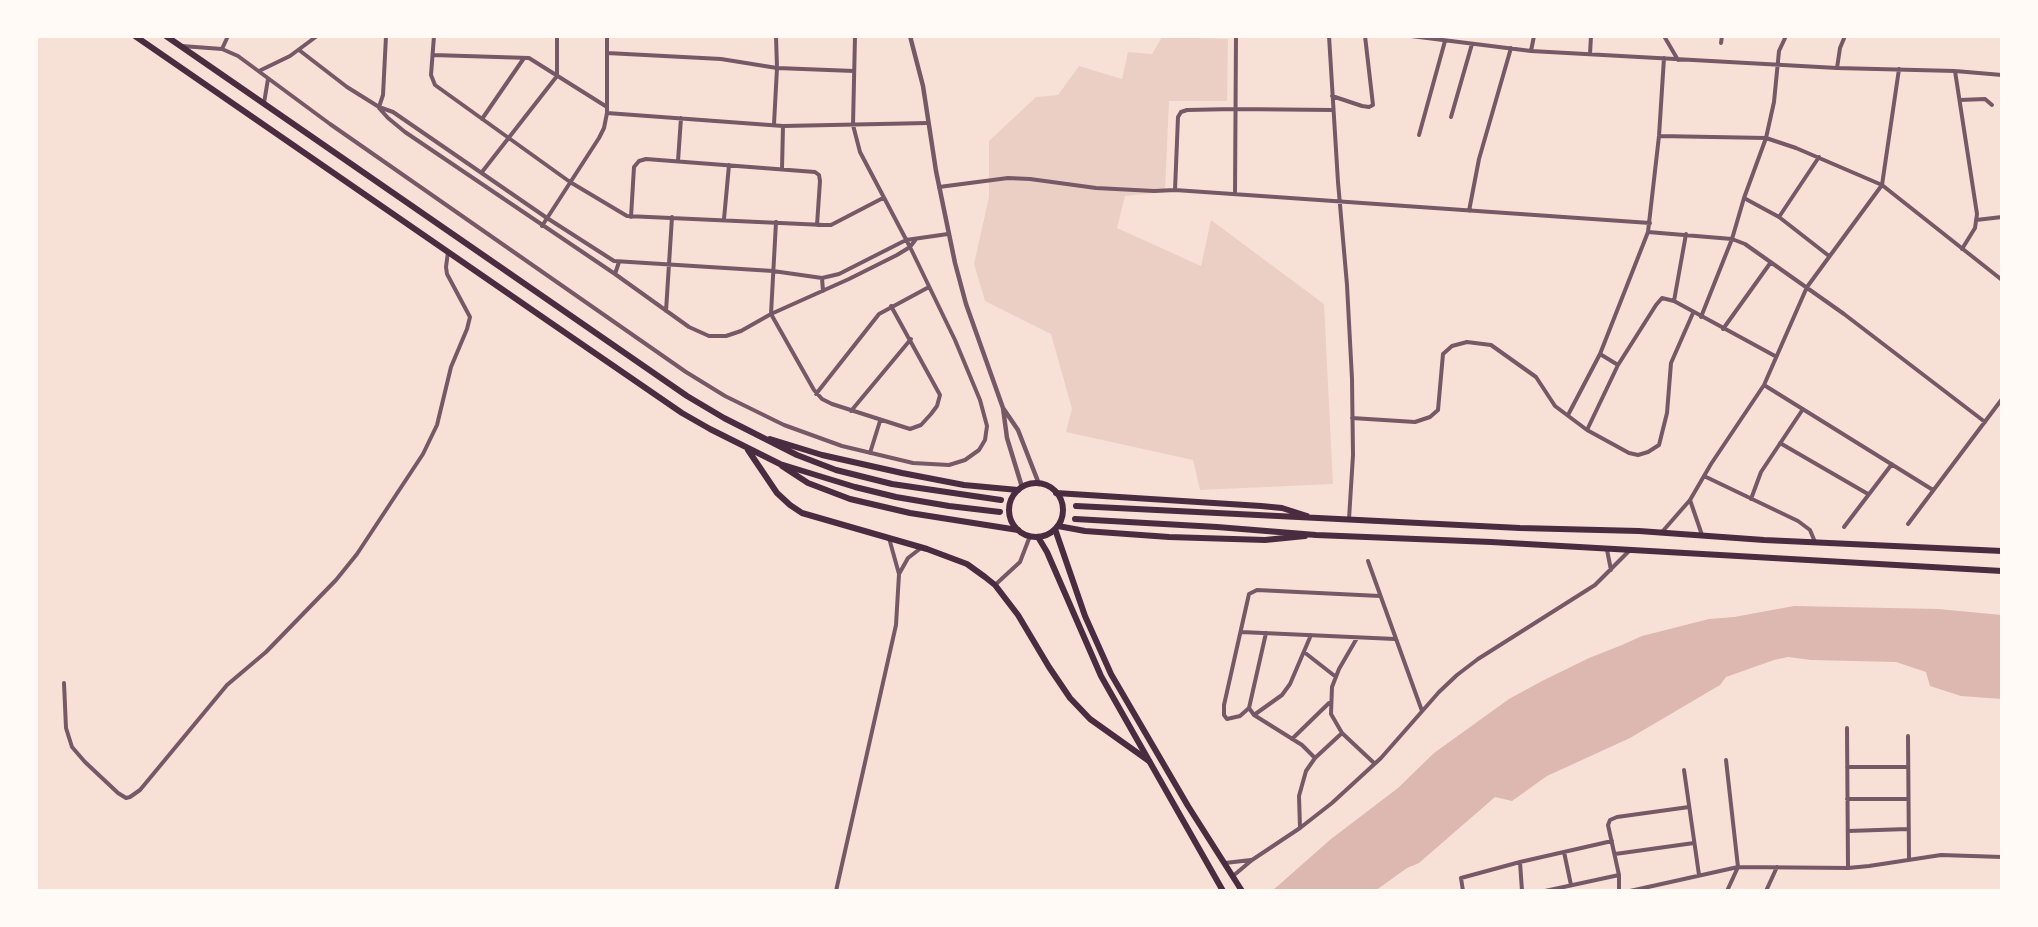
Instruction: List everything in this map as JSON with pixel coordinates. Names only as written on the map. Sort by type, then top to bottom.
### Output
[{"type":"main road","points":[[135,36],[682,413],[747,450],[780,464],[855,487],[896,497],[1000,512]]},
{"type":"main road","points":[[166,36],[687,396],[766,440],[822,465],[862,477],[923,490],[1001,500]]},
{"type":"main road","points":[[766,440],[775,439],[822,455],[964,485],[1020,489],[1039,484],[1048,487],[1056,493],[1063,511],[1057,527],[1050,533],[1034,537]]},
{"type":"main road","points":[[747,450],[777,493],[802,513],[922,548],[967,564],[995,585],[1018,615],[1070,698],[1090,719],[1149,761]]},
{"type":"main road","points":[[780,464],[808,483],[850,499],[910,513],[1017,530],[1034,537],[1047,552],[1101,676],[1223,891]]},
{"type":"main road","points":[[1017,530],[1011,520],[1010,507],[1011,500],[1020,489]]},
{"type":"main road","points":[[1056,493],[1282,508],[1313,518]]},
{"type":"main road","points":[[1076,506],[1662,532],[2002,551]]},
{"type":"main road","points":[[1076,519],[1316,535],[1480,541],[2002,571]]},
{"type":"main road","points":[[1057,527],[1210,539],[1264,540],[1316,535]]},
{"type":"main road","points":[[1057,527],[1085,616],[1111,674],[1188,806],[1242,891]]},
{"type":"street","points":[[222,49],[228,36]]},
{"type":"street","points":[[259,72],[283,60],[317,36]]},
{"type":"street","points":[[379,107],[382,95],[386,36]]},
{"type":"street","points":[[434,36],[431,75],[433,83],[570,182],[631,217],[831,225],[883,198]]},
{"type":"street","points":[[482,172],[557,76],[557,36]]},
{"type":"street","points":[[542,226],[604,128],[607,113],[607,36]]},
{"type":"street","points":[[774,124],[776,36]]},
{"type":"street","points":[[181,46],[222,49],[238,56],[330,124],[708,386],[756,413],[842,446],[913,464],[949,465],[966,460],[979,450],[985,440],[987,426],[980,400],[929,287],[860,153],[854,125],[855,36]]},
{"type":"street","points":[[911,36],[923,86],[948,234],[966,304],[1003,408],[1007,438],[1020,489]]},
{"type":"street","points":[[1234,194],[1236,36]]},
{"type":"street","points":[[1329,36],[1347,285],[1353,455],[1349,519]]},
{"type":"street","points":[[1332,96],[1369,108],[1373,105],[1365,36]]},
{"type":"street","points":[[1411,36],[1531,51],[2002,75]]},
{"type":"street","points":[[1452,42],[1453,36]]},
{"type":"street","points":[[1531,51],[1534,36]]},
{"type":"street","points":[[1590,54],[1591,36]]},
{"type":"street","points":[[1664,36],[1678,60]]},
{"type":"street","points":[[1721,43],[1722,36]]},
{"type":"street","points":[[1701,317],[1732,239],[1766,138],[1774,102],[1779,51],[1786,36]]},
{"type":"street","points":[[1837,68],[1840,48],[1845,36]]},
{"type":"street","points":[[1419,135],[1445,41]]},
{"type":"street","points":[[1451,117],[1472,44]]},
{"type":"street","points":[[1468,211],[1479,159],[1511,48]]},
{"type":"street","points":[[299,50],[347,87],[379,107],[393,112],[607,258],[619,262],[773,271],[822,278],[838,274],[906,240],[948,234]]},
{"type":"street","points":[[607,53],[721,59],[777,68],[854,71]]},
{"type":"street","points":[[433,55],[524,57],[533,60],[607,107]]},
{"type":"street","points":[[482,119],[524,57]]},
{"type":"street","points":[[1568,415],[1600,354],[1648,232],[1659,136],[1664,58]]},
{"type":"street","points":[[1662,532],[1690,500],[1764,385],[1807,287],[1882,185],[1899,69]]},
{"type":"street","points":[[1955,71],[1976,199],[1974,228],[1962,249]]},
{"type":"street","points":[[264,104],[268,79]]},
{"type":"street","points":[[1960,100],[1985,99],[1992,105]]},
{"type":"street","points":[[379,107],[405,132],[702,334],[718,337],[741,331],[771,314],[910,248],[916,239]]},
{"type":"street","points":[[1175,190],[1180,112],[1234,109],[1333,110]]},
{"type":"street","points":[[607,113],[783,126],[928,123]]},
{"type":"street","points":[[678,161],[681,118]]},
{"type":"street","points":[[782,169],[783,126]]},
{"type":"street","points":[[1659,136],[1766,138],[1819,158],[1882,185],[2002,280]]},
{"type":"street","points":[[1779,217],[1819,158]]},
{"type":"street","points":[[631,217],[636,163],[646,159],[815,172],[819,175],[820,180],[817,225]]},
{"type":"street","points":[[724,219],[729,165]]},
{"type":"street","points":[[939,187],[1008,178],[1030,179],[1096,188],[1175,190],[1650,223]]},
{"type":"street","points":[[1744,198],[1779,217],[1828,256]]},
{"type":"street","points":[[1976,220],[2002,216]]},
{"type":"street","points":[[666,311],[672,217]]},
{"type":"street","points":[[776,222],[771,314],[816,394],[826,402],[880,421],[902,428],[915,428],[931,414],[940,395],[891,306]]},
{"type":"street","points":[[1648,232],[1732,239],[1745,244],[1807,287],[1985,422]]},
{"type":"street","points":[[1674,301],[1686,234]]},
{"type":"street","points":[[64,683],[66,728],[72,747],[118,793],[126,798],[130,797],[140,790],[226,685],[266,652],[330,587],[357,554],[423,454],[437,425],[451,367],[470,317],[447,274],[448,252]]},
{"type":"street","points":[[615,274],[619,262]]},
{"type":"street","points":[[1723,329],[1771,262]]},
{"type":"street","points":[[822,278],[823,291]]},
{"type":"street","points":[[816,394],[873,320],[891,306],[929,287]]},
{"type":"street","points":[[1587,430],[1618,365],[1660,300],[1666,298],[1674,301],[1775,356]]},
{"type":"street","points":[[1352,418],[1415,422],[1430,417],[1438,410],[1443,354],[1452,346],[1467,342],[1491,345],[1536,377],[1555,406],[1587,430],[1629,453],[1638,455],[1648,452],[1659,445],[1667,413],[1671,363],[1693,313]]},
{"type":"street","points":[[851,411],[911,339]]},
{"type":"street","points":[[1600,354],[1618,365]]},
{"type":"street","points":[[1764,385],[1933,490]]},
{"type":"street","points":[[1908,524],[2002,399]]},
{"type":"street","points":[[1003,408],[1018,430],[1039,484]]},
{"type":"street","points":[[1751,499],[1761,472],[1803,409]]},
{"type":"street","points":[[870,453],[880,421]]},
{"type":"street","points":[[1780,444],[1868,494]]},
{"type":"street","points":[[1844,527],[1892,464]]},
{"type":"street","points":[[1704,476],[1806,527],[1815,542]]},
{"type":"street","points":[[1690,500],[1702,535]]},
{"type":"street","points":[[995,585],[1020,561],[1034,537]]},
{"type":"street","points":[[837,891],[894,640],[899,574],[889,538]]},
{"type":"street","points":[[899,574],[908,558],[922,548]]},
{"type":"street","points":[[1607,550],[1611,570]]},
{"type":"street","points":[[1233,876],[1332,803],[1374,763],[1439,692],[1478,659],[1595,585],[1629,551]]},
{"type":"street","points":[[1368,561],[1422,711]]},
{"type":"street","points":[[1266,633],[1249,708],[1232,719],[1227,719],[1224,715],[1246,598],[1252,591],[1380,596]]},
{"type":"street","points":[[1240,632],[1395,639]]},
{"type":"street","points":[[1254,715],[1282,695],[1290,684],[1311,635]]},
{"type":"street","points":[[1357,638],[1332,687],[1331,714],[1342,733],[1374,763]]},
{"type":"street","points":[[1305,652],[1336,677]]},
{"type":"street","points":[[1292,739],[1330,703]]},
{"type":"street","points":[[1249,708],[1254,715],[1292,739],[1316,758]]},
{"type":"street","points":[[1846,728],[1848,868]]},
{"type":"street","points":[[1300,828],[1299,796],[1306,771],[1342,733]]},
{"type":"street","points":[[1908,736],[1909,859]]},
{"type":"street","points":[[1726,760],[1738,867],[1727,891]]},
{"type":"street","points":[[1847,767],[1908,767]]},
{"type":"street","points":[[1684,770],[1699,875]]},
{"type":"street","points":[[1847,799],[1908,799]]},
{"type":"street","points":[[1619,891],[1619,875],[1608,825],[1613,818],[1689,807]]},
{"type":"street","points":[[1848,831],[1908,830]]},
{"type":"street","points":[[1463,891],[1461,878],[1612,841]]},
{"type":"street","points":[[1615,854],[1694,843]]},
{"type":"street","points":[[1564,852],[1571,885]]},
{"type":"street","points":[[1630,891],[1738,867],[1848,868],[1941,855],[2002,857]]},
{"type":"street","points":[[1225,863],[1252,860]]},
{"type":"street","points":[[1520,862],[1522,891]]},
{"type":"street","points":[[1766,891],[1778,867]]},
{"type":"street","points":[[1545,891],[1619,875]]},
{"type":"shaded area","points":[[1162,37],[1228,39],[1227,101],[1169,101],[1165,192],[1125,196],[1117,228],[1201,266],[1211,220],[1324,304],[1333,484],[1200,490],[1193,460],[1066,432],[1072,409],[1051,334],[985,301],[974,264],[989,197],[989,141],[1036,97],[1058,95],[1079,66],[1122,79],[1128,52],[1152,54]]},
{"type":"shaded area","points":[[1794,606],[1938,609],[2002,615],[2002,699],[1961,696],[1930,686],[1926,672],[1896,662],[1811,660],[1788,657],[1774,660],[1726,677],[1720,685],[1630,738],[1547,776],[1512,801],[1495,797],[1419,863],[1407,868],[1375,891],[1272,891],[1331,839],[1398,788],[1434,753],[1509,699],[1589,658],[1642,636],[1709,619],[1734,617]]}]
